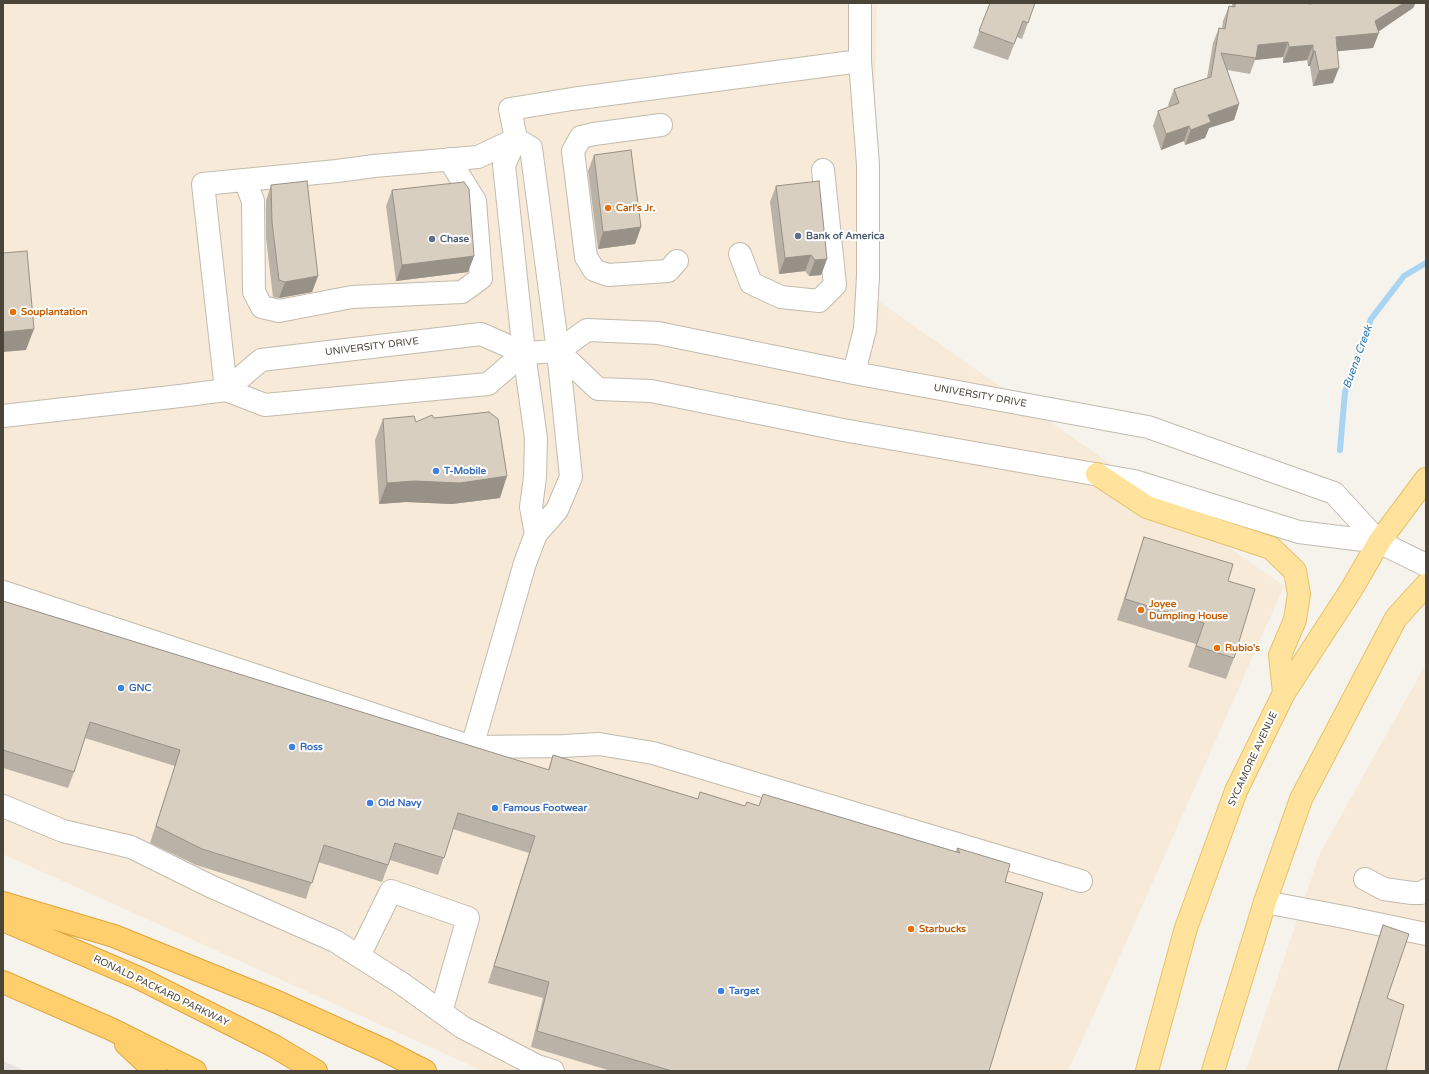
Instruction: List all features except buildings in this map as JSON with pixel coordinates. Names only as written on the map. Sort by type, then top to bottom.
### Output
[{"type":"highway","points":[[3,903],[114,936],[275,1001],[384,1050],[425,1071]]},
{"type":"highway","name":"RONALD PACKARD PARKWAY","points":[[3,920],[139,978],[274,1046],[316,1071]]},
{"type":"highway","points":[[3,982],[111,1029],[195,1071]]},
{"type":"highway","points":[[111,1029],[155,1071]]},
{"type":"main road","points":[[1097,474],[1147,507],[1271,548],[1295,571],[1299,594],[1295,620],[1280,655],[1284,693]]},
{"type":"main road","name":"SYCAMORE AVENUE","points":[[1147,1071],[1186,928],[1236,791],[1284,693],[1351,590],[1379,542],[1426,479]]},
{"type":"main road","points":[[1213,1071],[1265,902],[1301,800],[1396,618],[1426,585]]},
{"type":"street","points":[[854,373],[865,329],[868,276],[868,164],[860,61],[860,3]]},
{"type":"street","points":[[536,534],[531,507],[535,477],[536,438],[524,354],[504,165],[516,139],[510,109],[572,99],[860,61]]},
{"type":"street","points":[[661,125],[581,137],[573,151],[586,258],[594,270],[608,275],[668,271],[677,261]]},
{"type":"street","points":[[226,390],[203,184],[478,157],[516,139]]},
{"type":"street","points":[[472,748],[525,563],[536,534],[557,510],[572,477],[558,351],[531,148],[516,139]]},
{"type":"street","points":[[245,180],[252,201],[254,292],[262,308],[279,311],[352,297],[462,292],[481,278],[474,201],[449,159]]},
{"type":"street","points":[[740,254],[751,283],[781,297],[820,301],[835,285],[823,170]]},
{"type":"street","name":"UNIVERSITY DRIVE","points":[[226,390],[261,360],[481,334],[524,354],[558,351],[587,330],[658,333],[854,373],[1148,427],[1334,493],[1379,542]]},
{"type":"street","name":"UNIVERSITY DRIVE","points":[[558,351],[598,389],[651,391],[843,430],[1134,480],[1299,532],[1379,542],[1426,564]]},
{"type":"street","points":[[3,416],[226,390],[264,405],[488,384],[524,354]]},
{"type":"street","points":[[3,592],[472,748],[599,744],[653,753],[1081,880]]},
{"type":"street","points":[[3,806],[63,831],[131,847],[210,886],[336,941],[401,983],[462,1027],[537,1066],[553,1071]]},
{"type":"street","points":[[1364,879],[1384,888],[1412,893],[1420,893],[1426,890]]},
{"type":"street","points":[[359,956],[391,891],[468,918],[441,1012]]},
{"type":"street","points":[[1265,902],[1426,934]]},
{"type":"shaded area","points":[[3,3],[877,3],[870,295],[1284,586],[1068,1071],[483,1071],[3,854]]},
{"type":"shaded area","points":[[1426,664],[1426,1071],[1246,1071],[1320,853]]},
{"type":"shaded area","points":[[3,1061],[25,1071],[3,1071]]},
{"type":"waterway","name":"Buena Creek","points":[[1340,450],[1345,392],[1371,319],[1404,276],[1426,263]]},
{"type":"place","name":"Carl's Jr.","points":[[608,208]]},
{"type":"place","name":"Bank of America","points":[[798,236]]},
{"type":"place","name":"Chase","points":[[432,239]]},
{"type":"place","name":"Souplantation","points":[[13,312]]},
{"type":"place","name":"T-Mobile","points":[[436,471]]},
{"type":"place","name":"Joyee Dumpling House","points":[[1141,610]]},
{"type":"place","name":"Rubio's","points":[[1217,648]]},
{"type":"place","name":"GNC","points":[[121,688]]},
{"type":"place","name":"Ross","points":[[292,747]]},
{"type":"place","name":"Old Navy","points":[[370,803]]},
{"type":"place","name":"Famous Footwear","points":[[495,808]]},
{"type":"place","name":"Starbucks","points":[[911,929]]},
{"type":"place","name":"Target","points":[[721,991]]}]
